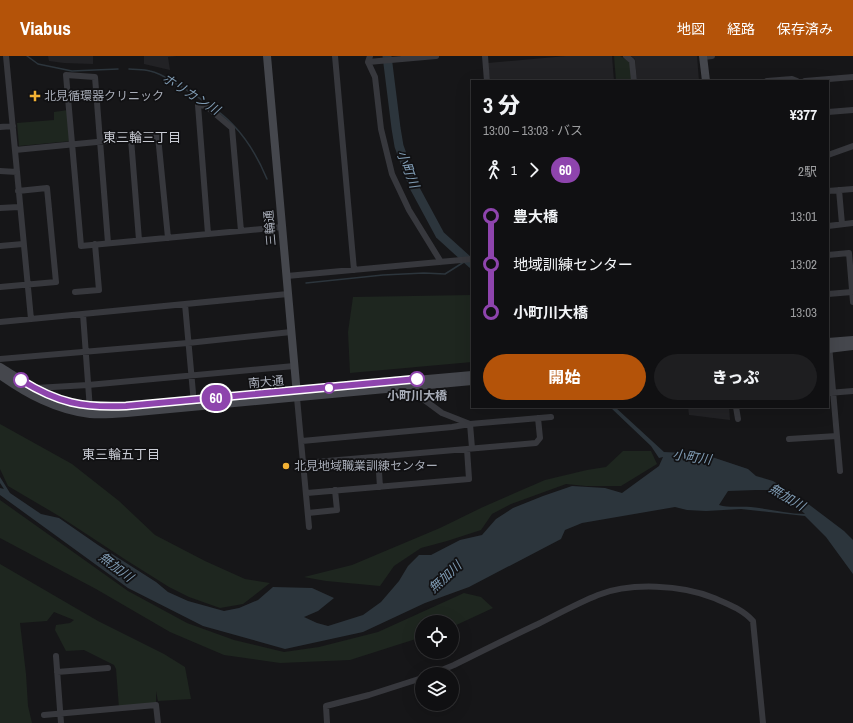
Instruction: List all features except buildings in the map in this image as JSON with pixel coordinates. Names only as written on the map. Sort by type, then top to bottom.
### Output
[{"type":"street","points":[[6,56],[19,207],[31,319]]},
{"type":"street","name":"三輪通","points":[[267,56],[297,394]]},
{"type":"street","points":[[335,56],[354,270]]},
{"type":"street","points":[[369,59],[375,61],[436,56]]},
{"type":"street","points":[[485,56],[487,80]]},
{"type":"street","points":[[626,56],[632,61],[634,80]]},
{"type":"street","points":[[706,80],[703,56],[712,56]]},
{"type":"street","points":[[369,59],[375,77],[381,129],[392,174],[409,210],[444,261]]},
{"type":"street","points":[[108,243],[95,77],[66,75],[81,246],[282,227]]},
{"type":"street","points":[[817,80],[853,77]]},
{"type":"street","points":[[780,80],[794,80]]},
{"type":"street","points":[[208,234],[198,105],[206,106],[232,128],[241,231]]},
{"type":"street","points":[[829,112],[853,110]]},
{"type":"street","points":[[0,127],[12,126]]},
{"type":"street","points":[[15,150],[158,136],[168,238]]},
{"type":"street","points":[[131,139],[139,240]]},
{"type":"street","points":[[829,155],[853,146]]},
{"type":"street","points":[[0,171],[17,172]]},
{"type":"street","points":[[0,287],[56,282],[47,188],[18,191]]},
{"type":"street","points":[[829,191],[853,189]]},
{"type":"street","points":[[839,190],[842,224]]},
{"type":"street","points":[[0,208],[19,207]]},
{"type":"street","points":[[829,226],[853,223]]},
{"type":"street","points":[[0,246],[23,244]]},
{"type":"street","points":[[75,292],[99,290],[95,244]]},
{"type":"street","points":[[829,255],[849,253],[853,302]]},
{"type":"street","points":[[287,276],[471,259]]},
{"type":"street","points":[[829,294],[852,292]]},
{"type":"street","points":[[0,322],[288,294]]},
{"type":"street","points":[[186,304],[194,404]]},
{"type":"street","points":[[82,314],[90,410]]},
{"type":"street","points":[[0,359],[188,343],[291,332]]},
{"type":"street","points":[[829,346],[853,340]]},
{"type":"street","points":[[829,346],[853,346]]},
{"type":"street","points":[[829,346],[831,393],[840,471]]},
{"type":"street","points":[[34,388],[88,385],[294,366]]},
{"type":"street","name":"南大通","points":[[0,367],[34,388],[58,399],[90,410]]},
{"type":"street","name":"南大通","points":[[0,375],[30,394],[68,410],[90,410],[126,406],[194,404],[419,382],[471,375]]},
{"type":"street","name":"南大通","points":[[419,382],[471,381]]},
{"type":"street","points":[[419,382],[417,392],[429,404],[442,413],[470,424]]},
{"type":"street","points":[[831,393],[853,391]]},
{"type":"street","points":[[297,394],[309,527]]},
{"type":"street","points":[[736,408],[738,419]]},
{"type":"street","points":[[302,441],[551,417]]},
{"type":"street","points":[[304,463],[536,443],[540,438],[538,418]]},
{"type":"street","points":[[307,493],[469,479],[470,424]]},
{"type":"street","points":[[790,439],[837,436]]},
{"type":"street","points":[[378,457],[380,487]]},
{"type":"street","points":[[308,513],[337,510],[336,490]]},
{"type":"street","points":[[449,667],[600,594],[629,588],[652,586],[682,589],[702,593],[729,604],[746,613],[753,621],[764,723]]},
{"type":"street","points":[[56,656],[61,723]]},
{"type":"street","points":[[57,672],[108,668]]},
{"type":"street","points":[[327,723],[326,706],[369,695],[415,680]]},
{"type":"street","points":[[44,715],[156,705],[158,723]]},
{"type":"shaded area","points":[[48,56],[93,56],[93,64],[49,61]]},
{"type":"shaded area","points":[[144,56],[177,56],[168,57],[170,70],[144,64]]},
{"type":"shaded area","points":[[566,56],[612,56],[614,80],[490,80],[488,63]]},
{"type":"shaded area","points":[[614,56],[620,56],[630,62],[632,80],[616,80]]},
{"type":"shaded area","points":[[631,56],[697,56],[699,80],[637,80],[635,59]]},
{"type":"shaded area","points":[[68,110],[71,141],[19,146],[17,123],[54,120],[54,112]]},
{"type":"shaded area","points":[[471,295],[471,362],[350,373],[348,332],[353,297]]},
{"type":"shaded area","points":[[688,408],[729,408],[730,420],[689,415]]},
{"type":"shaded area","points":[[0,424],[72,464],[119,501],[155,535],[205,561],[245,579],[270,583],[243,604],[220,608],[189,597],[169,587],[59,516],[8,486],[0,469]]},
{"type":"shaded area","points":[[623,451],[651,451],[657,464],[621,486],[586,486],[566,484],[511,504],[492,514],[481,530],[421,548],[394,566],[380,586],[326,581],[304,577],[352,565],[440,528],[483,507],[545,480],[606,467]]},
{"type":"shaded area","points":[[0,500],[128,591],[187,623],[234,640],[284,652],[319,647],[378,632],[415,615],[415,639],[350,660],[280,663],[224,655],[170,632],[96,589],[0,538]]},
{"type":"shaded area","points":[[0,564],[98,621],[164,654],[185,667],[191,699],[158,701],[156,691],[156,705],[119,708],[116,669],[114,665],[84,650],[66,651],[55,630],[56,625],[70,623],[74,620],[54,612],[47,621],[20,623],[28,706],[32,723],[0,723]]},
{"type":"shaded area","points":[[464,593],[481,597],[493,608],[459,624],[459,615],[415,615]]},
{"type":"water","name":"無加川","points":[[611,408],[616,408],[664,452],[703,454],[748,469],[756,476],[773,481],[803,500],[844,531],[853,540],[853,574],[826,537],[805,516],[741,509],[706,511],[687,510],[675,507],[582,523],[565,530],[561,539],[469,587],[425,603],[363,632],[285,649],[203,626],[128,588],[0,495],[0,488],[4,489],[0,483],[0,477],[10,493],[41,514],[59,518],[156,582],[168,592],[188,601],[224,611],[239,608],[258,600],[273,587],[312,588],[334,598],[318,611],[304,617],[328,626],[363,615],[381,602],[399,581],[408,566],[419,555],[431,555],[460,540],[482,535],[496,519],[513,508],[572,486],[605,488],[622,493],[659,466],[663,457],[659,458],[651,446]],"holes":[[[756,490],[772,490],[794,504],[805,514],[751,507],[731,507],[719,505],[728,491]]]},
{"type":"waterway","name":"ホリカン川","points":[[27,56],[38,64],[72,71],[118,69]]},
{"type":"waterway","name":"小町川","points":[[387,56],[399,146],[413,185],[440,235],[471,263]]},
{"type":"waterway","name":"ホリカン川","points":[[129,69],[147,70],[162,75],[196,95],[222,114],[242,135],[259,162],[267,179]]},
{"type":"waterway","name":"ホリカン川","points":[[306,283],[383,275],[424,273],[445,274],[464,262]]},
{"type":"bus line","name":"60","points":[[21,380],[58,399],[84,406],[100,407],[152,404],[417,379]]},
{"type":"place","name":"北見循環器クリニック","points":[[35,96]]},
{"type":"place","name":"小町川大橋","points":[[417,379]]},
{"type":"place","name":"北見地域職業訓練センター","points":[[286,466]]},
{"type":"district","name":"東三輪三丁目","points":[[142,137]]},
{"type":"district","name":"東三輪五丁目","points":[[121,454]]}]
